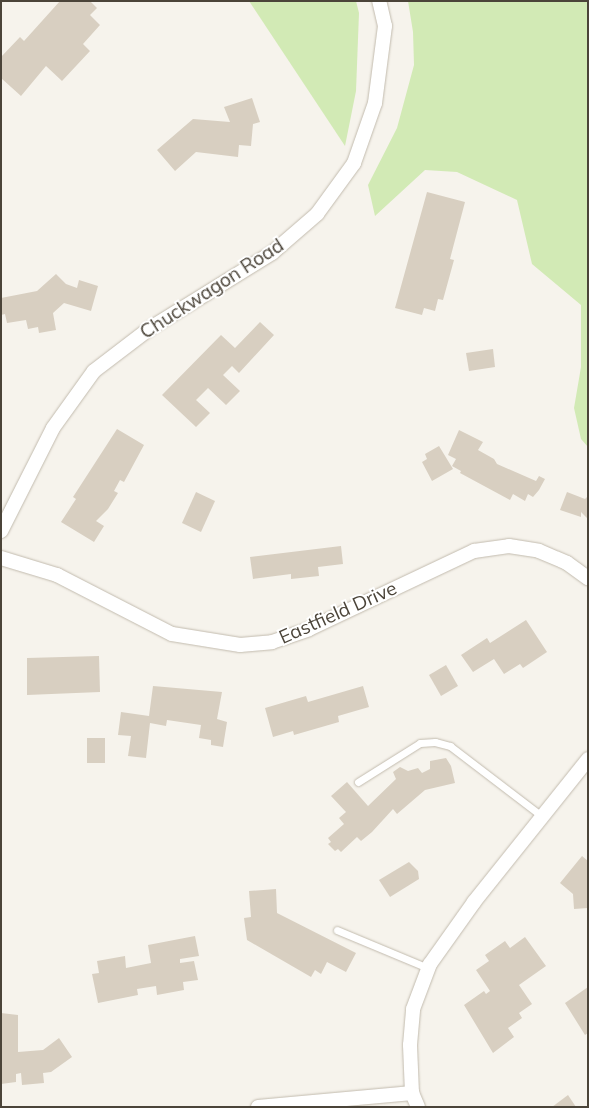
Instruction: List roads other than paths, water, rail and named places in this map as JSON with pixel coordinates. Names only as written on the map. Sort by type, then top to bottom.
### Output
[{"type":"street","name":"Chuckwagon Road","points":[[1,531],[53,428],[94,371],[149,329],[272,253],[317,214],[348,170],[375,103],[385,26],[379,1]]},
{"type":"street","name":"Eastfield Drive","points":[[1,558],[57,575],[172,634],[240,644],[272,642],[309,629],[474,551],[509,546],[539,551],[567,563],[588,578]]},
{"type":"street","points":[[418,1107],[412,1093],[410,1045],[413,1009],[428,968],[474,902],[588,759]]},
{"type":"street","points":[[258,1107],[412,1093]]},
{"type":"lane","points":[[358,782],[420,743],[435,742],[450,746],[543,817]]},
{"type":"lane","points":[[337,930],[428,968]]}]
